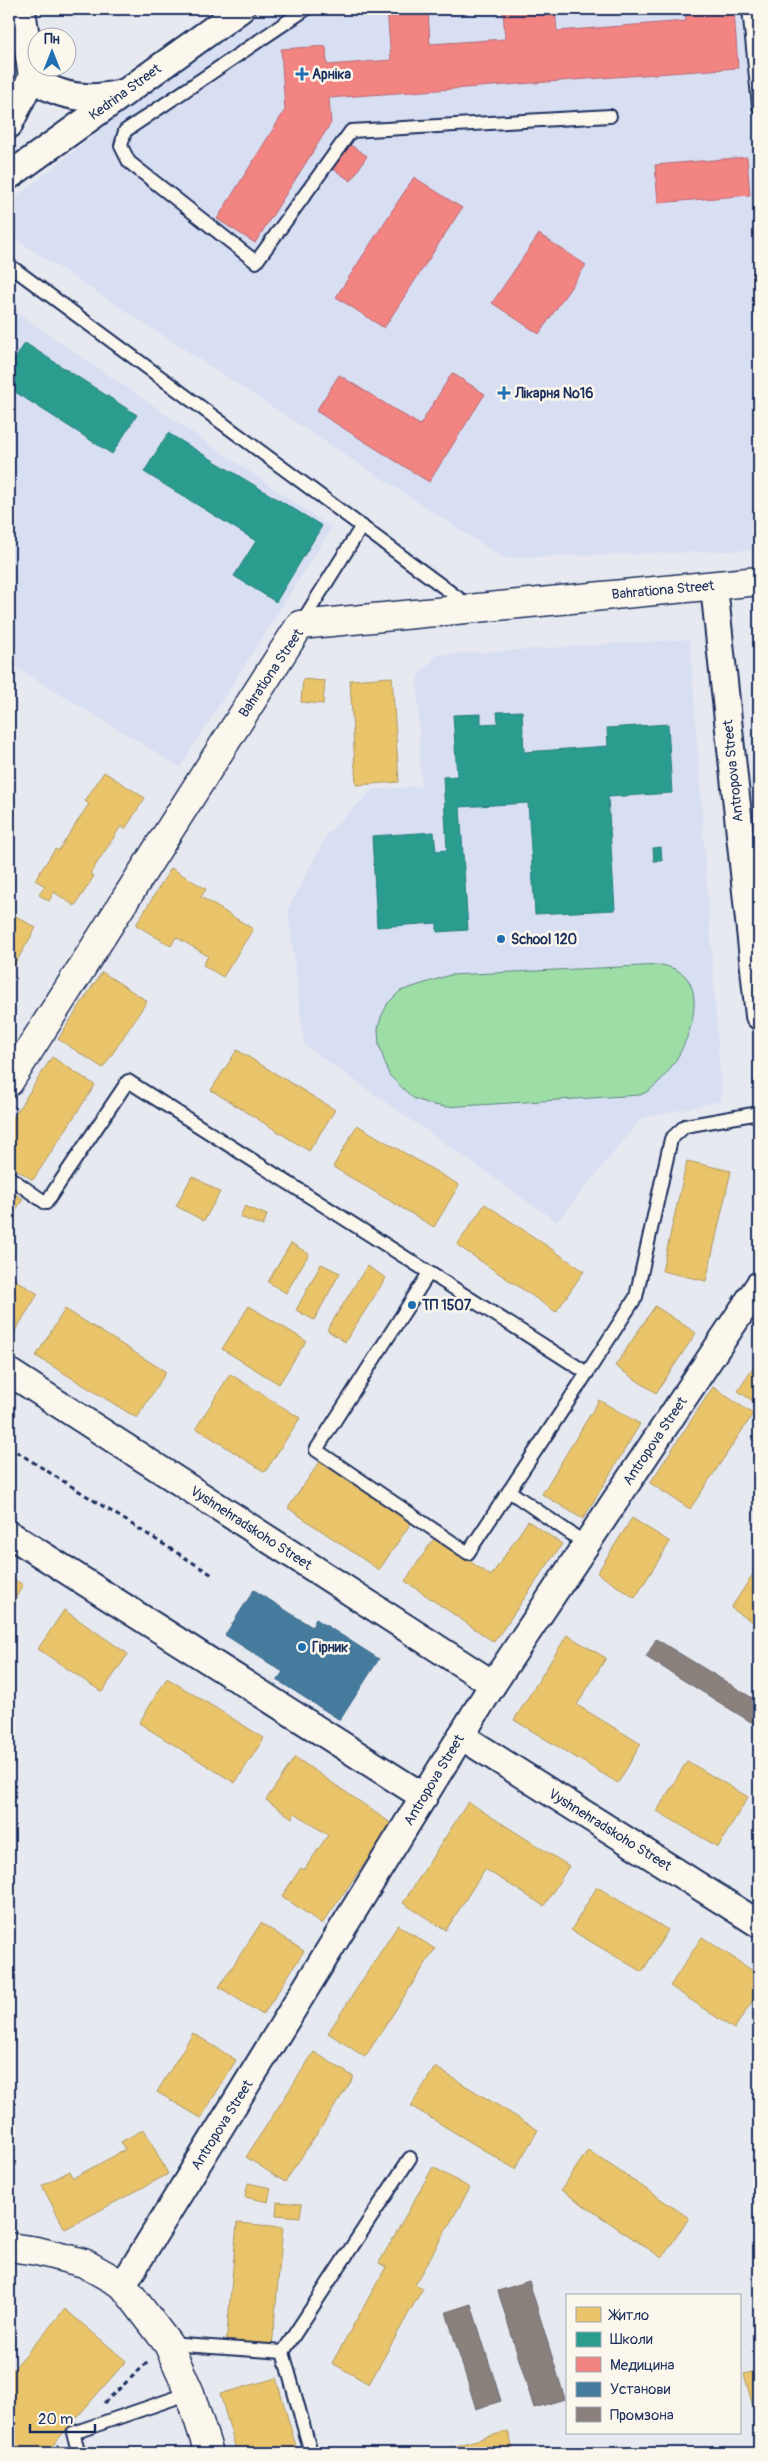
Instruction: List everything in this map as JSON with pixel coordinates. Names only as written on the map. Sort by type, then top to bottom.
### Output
[{"type":"street","points":[[16,9],[23,17],[28,50]]},
{"type":"street","name":"Kedrina Street","points":[[9,176],[241,9]]},
{"type":"street","points":[[9,125],[32,78]]},
{"type":"street","points":[[33,78],[44,87],[70,96],[100,98],[125,92]]},
{"type":"street","name":"Bahrationa Street","points":[[9,1082],[300,625],[759,581]]},
{"type":"street","name":"Antropova Street","points":[[714,586],[759,1016]]},
{"type":"street","name":"Antropova Street","points":[[123,2285],[493,1684],[759,1285]]},
{"type":"street","name":"Vyshnehradskoho Street","points":[[9,1372],[493,1684]]},
{"type":"street","points":[[9,1534],[424,1797]]},
{"type":"street","name":"Vyshnehradskoho Street","points":[[461,1736],[759,1924]]},
{"type":"street","points":[[9,2247],[37,2251],[84,2263],[123,2285],[168,2344],[190,2393],[209,2453]]},
{"type":"lane","points":[[9,10],[16,9]]},
{"type":"lane","points":[[306,9],[125,131],[121,146],[129,162],[256,262],[351,131],[610,116]]},
{"type":"lane","points":[[750,9],[759,107]]},
{"type":"lane","points":[[9,265],[473,608]]},
{"type":"lane","points":[[300,625],[362,526]]},
{"type":"lane","points":[[9,1177],[46,1203],[128,1081],[588,1373]]},
{"type":"lane","points":[[429,1273],[316,1450],[468,1553],[588,1373],[636,1297],[671,1139],[685,1126],[759,1113]]},
{"type":"lane","points":[[509,1491],[586,1544]]},
{"type":"lane","points":[[311,2453],[283,2352],[410,2158]]},
{"type":"lane","points":[[168,2344],[283,2352]]},
{"type":"lane","points":[[79,2453],[73,2433],[190,2393]]},
{"type":"path","points":[[9,1447],[214,1576]]},
{"type":"path","points":[[100,2407],[168,2344]]},
{"type":"path","points":[[50,2453],[73,2433]]},
{"type":"shaded area","name":"Лікарня №16","points":[[250,9],[742,9],[759,232],[759,550],[503,558],[9,235],[9,203]]},
{"type":"shaded area","points":[[9,307],[332,528],[180,767],[9,663]]},
{"type":"shaded area","name":"School 120","points":[[690,639],[722,1101],[642,1118],[557,1222],[304,1045],[288,909],[327,834],[372,790],[421,786],[417,677],[437,655]]},
{"type":"green space","points":[[662,965],[675,969],[684,975],[693,990],[694,1006],[691,1024],[685,1043],[665,1076],[652,1088],[640,1095],[445,1107],[413,1098],[389,1075],[379,1045],[378,1029],[381,1017],[388,1003],[400,991],[450,975]]},
{"type":"building: Житло","points":[[392,677],[399,782],[356,785],[350,680]]},
{"type":"building: Житло","points":[[303,679],[325,681],[323,704],[301,702]]},
{"type":"building: Житло","points":[[104,772],[145,798],[125,829],[121,826],[90,874],[94,876],[75,906],[54,892],[49,901],[39,895],[45,886],[35,880],[55,849],[58,851],[89,804],[85,801]]},
{"type":"building: Житло","points":[[171,868],[206,889],[201,897],[253,929],[223,977],[203,965],[208,956],[176,937],[171,946],[136,925]]},
{"type":"building: Житло","points":[[9,912],[36,928],[9,974]]},
{"type":"building: Житло","points":[[102,972],[147,1001],[103,1068],[58,1039]]},
{"type":"building: Житло","points":[[237,1050],[335,1110],[309,1151],[211,1090]]},
{"type":"building: Житло","points":[[52,1057],[95,1085],[33,1180],[9,1165],[9,1124]]},
{"type":"building: Житло","points":[[357,1125],[459,1185],[434,1227],[333,1167]]},
{"type":"building: Житло","points":[[687,1161],[731,1171],[706,1281],[662,1271]]},
{"type":"building: Житло","points":[[192,1176],[220,1192],[204,1221],[176,1206]]},
{"type":"building: Житло","points":[[9,1190],[23,1199],[9,1221]]},
{"type":"building: Житло","points":[[485,1204],[584,1271],[556,1312],[457,1245]]},
{"type":"building: Житло","points":[[245,1206],[267,1215],[263,1226],[240,1217]]},
{"type":"building: Житло","points":[[291,1243],[309,1254],[286,1293],[268,1282]]},
{"type":"building: Житло","points":[[321,1264],[340,1273],[314,1320],[296,1310]]},
{"type":"building: Житло","points":[[367,1266],[386,1278],[345,1342],[327,1330]]},
{"type":"building: Житло","points":[[9,1276],[38,1294],[10,1339],[9,1338]]},
{"type":"building: Житло","points":[[249,1306],[306,1341],[279,1384],[222,1349]]},
{"type":"building: Житло","points":[[655,1306],[696,1333],[656,1393],[615,1366]]},
{"type":"building: Житло","points":[[65,1309],[166,1372],[137,1418],[36,1356]]},
{"type":"building: Житло","points":[[759,1359],[759,1405],[738,1391]]},
{"type":"building: Житло","points":[[230,1374],[300,1418],[265,1472],[196,1428]]},
{"type":"building: Житло","points":[[713,1387],[753,1414],[690,1509],[650,1483]]},
{"type":"building: Житло","points":[[599,1400],[640,1424],[583,1519],[542,1494]]},
{"type":"building: Житло","points":[[321,1460],[411,1523],[379,1570],[288,1508]]},
{"type":"building: Житло","points":[[632,1518],[670,1542],[635,1598],[597,1573]]},
{"type":"building: Житло","points":[[528,1521],[562,1544],[494,1642],[405,1581],[435,1537],[491,1576]]},
{"type":"building: Житло","points":[[759,1565],[759,1626],[731,1608]]},
{"type":"building: Житло","points":[[9,1576],[23,1585],[9,1609]]},
{"type":"building: Житло","points":[[64,1610],[128,1654],[102,1692],[38,1649]]},
{"type":"building: Житло","points":[[567,1635],[606,1658],[577,1705],[641,1744],[618,1783],[514,1720]]},
{"type":"building: Житло","points":[[167,1678],[264,1738],[235,1783],[139,1723]]},
{"type":"building: Житло","points":[[295,1757],[392,1824],[322,1924],[282,1896],[301,1868],[304,1870],[328,1835],[295,1813],[292,1818],[266,1800]]},
{"type":"building: Житло","points":[[687,1761],[748,1797],[718,1847],[657,1811]]},
{"type":"building: Житло","points":[[468,1802],[569,1866],[544,1906],[485,1869],[446,1930],[403,1903]]},
{"type":"building: Житло","points":[[597,1887],[668,1930],[642,1972],[571,1930]]},
{"type":"building: Житло","points":[[261,1923],[304,1951],[263,2015],[219,1987]]},
{"type":"building: Житло","points":[[398,1925],[435,1949],[365,2057],[328,2033]]},
{"type":"building: Житло","points":[[702,1937],[759,1975],[759,1991],[734,2029],[670,1986]]},
{"type":"building: Житло","points":[[193,2033],[236,2060],[201,2118],[157,2092]]},
{"type":"building: Житло","points":[[314,2052],[354,2077],[285,2182],[246,2157]]},
{"type":"building: Житло","points":[[435,2067],[538,2130],[515,2169],[411,2106]]},
{"type":"building: Житло","points":[[144,2129],[168,2174],[65,2229],[42,2186],[70,2171],[73,2178],[125,2150],[121,2142]]},
{"type":"building: Житло","points":[[588,2150],[689,2218],[662,2258],[561,2190]]},
{"type":"building: Житло","points":[[433,2167],[470,2188],[415,2284],[423,2288],[369,2384],[332,2363],[386,2267],[379,2263]]},
{"type":"building: Житло","points":[[248,2183],[271,2188],[268,2202],[245,2197]]},
{"type":"building: Житло","points":[[277,2202],[302,2204],[300,2217],[276,2215]]},
{"type":"building: Житло","points":[[237,2223],[283,2227],[272,2348],[226,2344]]},
{"type":"building: Житло","points":[[65,2309],[126,2361],[46,2453],[23,2453],[9,2441],[9,2374]]},
{"type":"building: Житло","points":[[759,2370],[759,2428],[744,2374]]},
{"type":"building: Житло","points":[[276,2378],[298,2453],[237,2453],[220,2394]]},
{"type":"building: Житло","points":[[508,2431],[514,2453],[431,2453]]},
{"type":"building: Школи","points":[[25,343],[137,415],[112,454],[9,388],[9,368]]},
{"type":"building: Школи","points":[[168,433],[322,526],[276,602],[234,576],[256,541],[144,472]]},
{"type":"building: Школи","points":[[522,711],[524,752],[608,746],[607,728],[668,724],[672,793],[608,797],[615,910],[535,914],[528,803],[460,807],[468,930],[437,932],[437,923],[377,927],[372,836],[434,832],[436,851],[447,850],[443,777],[457,776],[453,715],[481,714],[481,724],[498,723],[497,712]]},
{"type":"building: Школи","points":[[661,847],[662,861],[654,861],[653,848]]},
{"type":"building: Медицина","points":[[387,9],[428,9],[430,44],[505,39],[503,9],[555,9],[557,31],[686,21],[685,9],[734,9],[738,68],[329,98],[331,123],[255,243],[217,219],[285,110],[281,49],[326,46],[327,65],[391,60]]},
{"type":"building: Медицина","points":[[349,144],[367,156],[351,181],[333,169]]},
{"type":"building: Медицина","points":[[747,157],[750,195],[658,203],[655,165]]},
{"type":"building: Медицина","points":[[414,177],[462,208],[384,328],[336,297]]},
{"type":"building: Медицина","points":[[539,234],[586,265],[539,334],[492,303]]},
{"type":"building: Медицина","points":[[452,373],[485,394],[429,482],[316,411],[339,375],[420,425]]},
{"type":"building: Установи","name":"Гірник","points":[[254,1590],[312,1627],[316,1619],[379,1659],[340,1720],[277,1680],[283,1672],[225,1635]]},
{"type":"building: Промзона","points":[[656,1639],[759,1702],[759,1727],[646,1657]]},
{"type":"building: Промзона","points":[[529,2281],[565,2399],[534,2408],[498,2291]]},
{"type":"building: Промзона","points":[[471,2304],[501,2401],[476,2409],[446,2312]]},
{"type":"place","name":"Арніка","points":[[302,74]]},
{"type":"place","name":"Лікарня №16","points":[[504,393]]},
{"type":"place","name":"School 120","points":[[501,939]]},
{"type":"place","name":"ТП 1507","points":[[412,1305]]},
{"type":"place","name":"Гірник","points":[[302,1647]]}]
